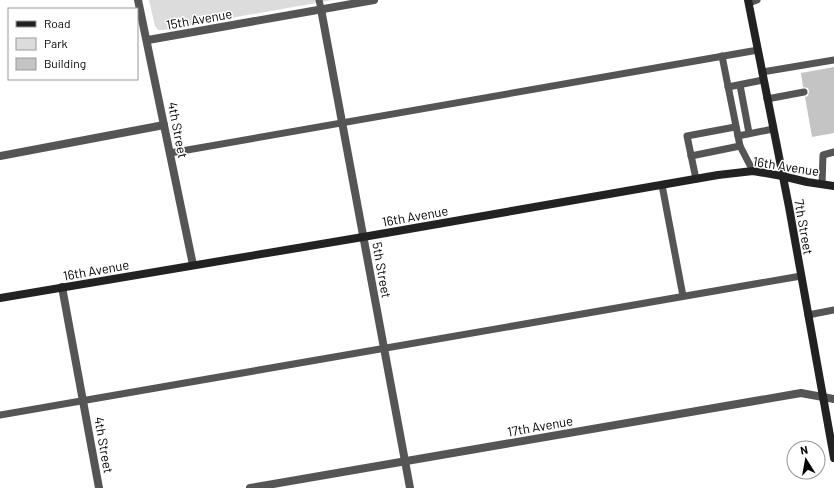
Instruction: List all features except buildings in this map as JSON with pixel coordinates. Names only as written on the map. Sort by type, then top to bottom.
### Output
[{"type":"street","name":"4th Street","points":[[138,0],[148,40],[193,265]]},
{"type":"street","name":"15th Avenue","points":[[148,40],[374,0]]},
{"type":"street","name":"7th Street","points":[[751,1],[758,50],[834,458]]},
{"type":"street","name":"5th Street","points":[[320,9],[410,488]]},
{"type":"street","points":[[0,156],[164,125]]},
{"type":"street","name":"16th Avenue","points":[[0,298],[696,179],[753,171],[834,186]]},
{"type":"street","name":"4th Street","points":[[62,288],[99,488]]},
{"type":"street","name":"17th Avenue","points":[[250,488],[801,393],[834,399]]},
{"type":"lane","points":[[319,0],[320,9]]},
{"type":"lane","points":[[170,152],[758,50]]},
{"type":"lane","points":[[722,56],[740,146],[753,171]]},
{"type":"lane","points":[[728,87],[740,85],[763,76],[834,60]]},
{"type":"lane","points":[[740,85],[749,133]]},
{"type":"lane","points":[[767,99],[804,92]]},
{"type":"lane","points":[[696,179],[688,136],[735,127]]},
{"type":"lane","points":[[738,136],[773,129]]},
{"type":"lane","points":[[692,156],[740,146]]},
{"type":"lane","points":[[822,184],[823,154],[834,152]]},
{"type":"lane","points":[[662,185],[683,296]]},
{"type":"lane","points":[[0,415],[801,276]]},
{"type":"lane","points":[[808,315],[834,310]]},
{"type":"green space","points":[[149,0],[333,0],[158,30],[155,26]]}]
